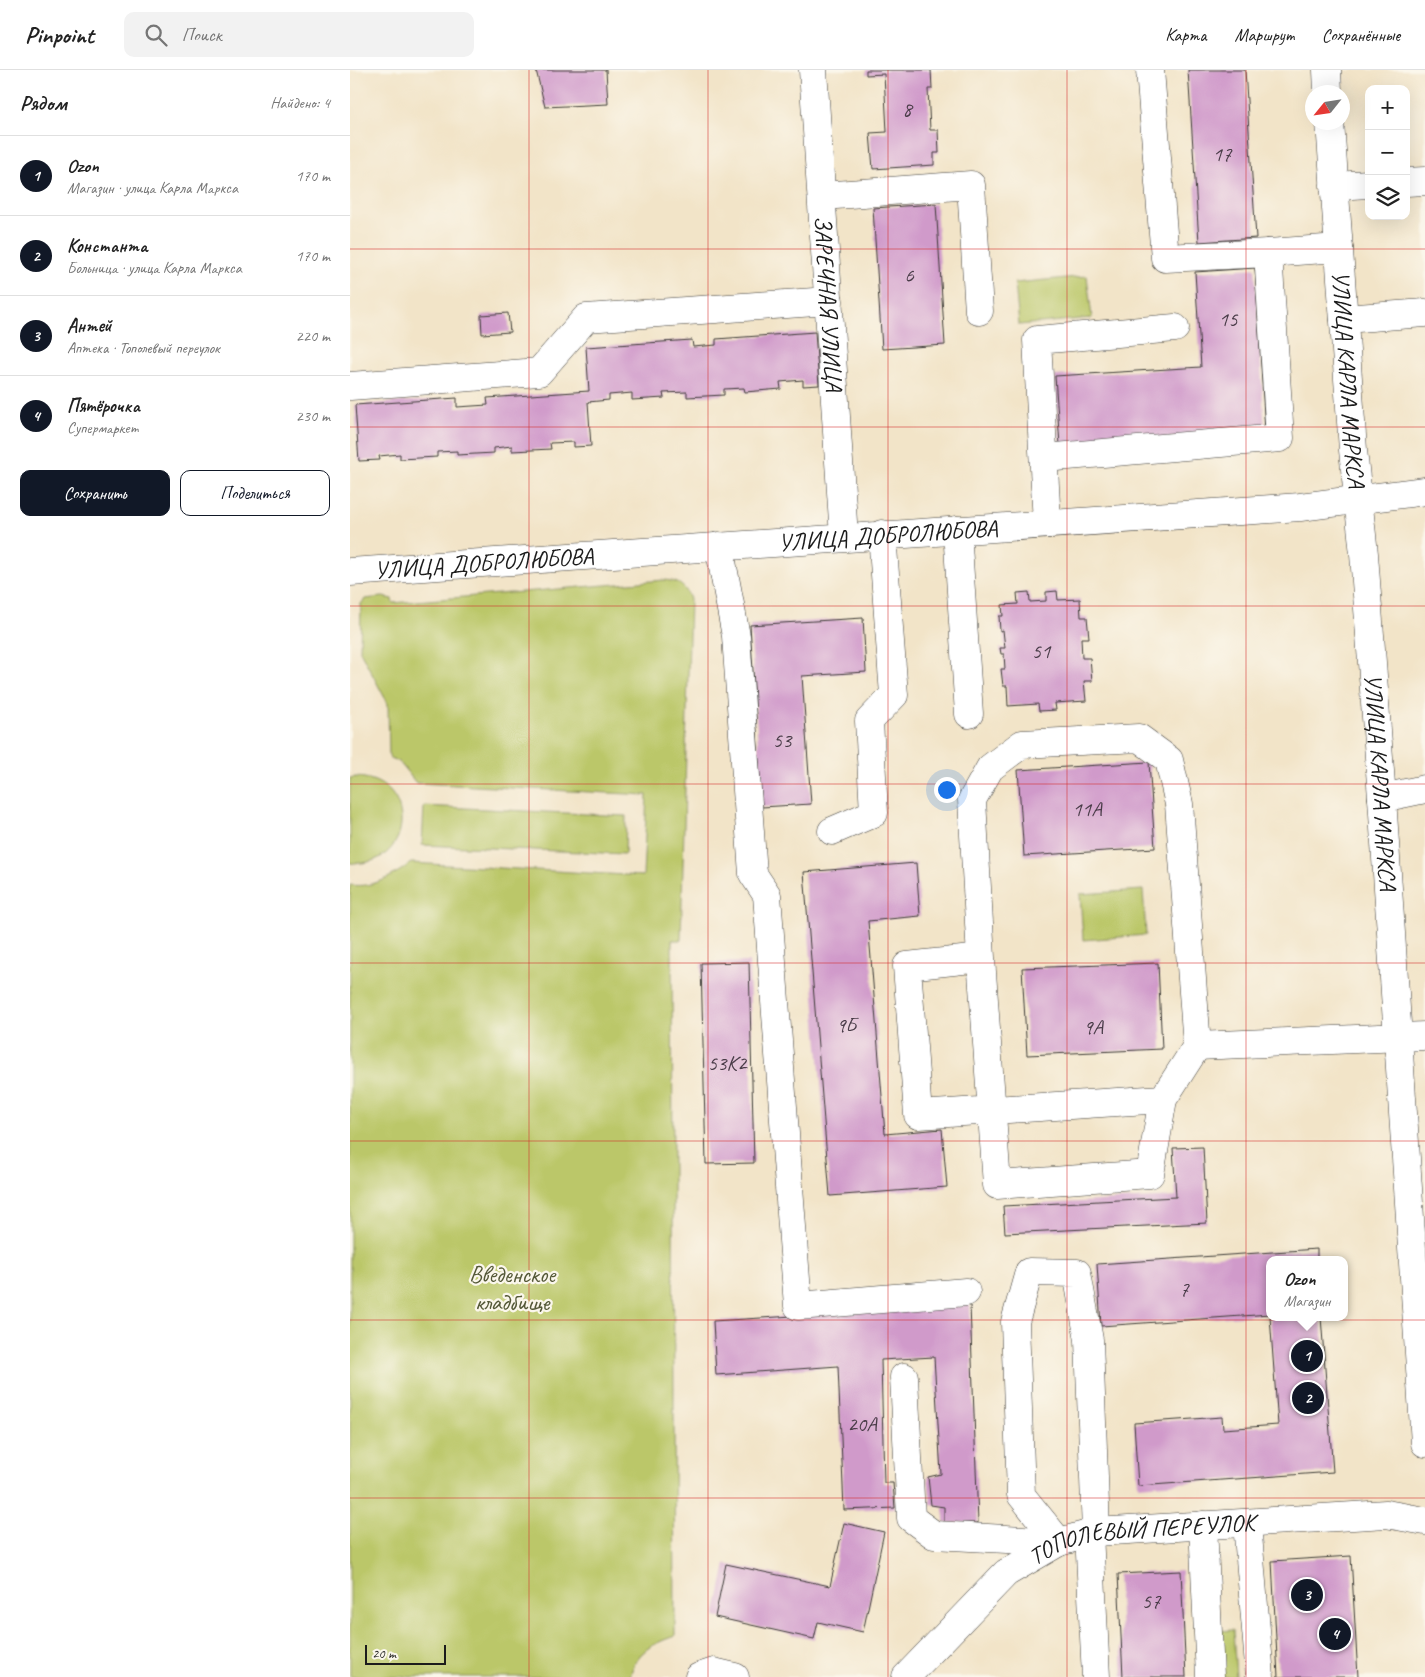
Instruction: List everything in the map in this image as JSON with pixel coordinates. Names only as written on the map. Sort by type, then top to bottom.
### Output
[{"type":"street","name":"ЗАРЕЧНАЯ УЛИЦА","points":[[813,70],[844,537]]},
{"type":"street","points":[[1150,70],[1165,258],[1339,248]]},
{"type":"street","points":[[1327,70],[1328,85]]},
{"type":"street","name":"УЛИЦА КАРЛА МАРКСА","points":[[1330,130],[1382,798],[1412,1037],[1425,1443]]},
{"type":"street","points":[[1410,182],[1425,181]]},
{"type":"street","points":[[1334,186],[1365,184]]},
{"type":"street","points":[[822,196],[971,186],[979,310]]},
{"type":"street","points":[[1044,458],[1280,438],[1268,253]]},
{"type":"street","points":[[350,386],[539,372],[586,318],[829,301]]},
{"type":"street","points":[[1344,319],[1425,312]]},
{"type":"street","points":[[1048,523],[1037,340],[1175,328]]},
{"type":"street","name":"УЛИЦА ДОБРОЛЮБОВА","points":[[350,572],[1300,506],[1425,491]]},
{"type":"street","points":[[957,530],[969,714]]},
{"type":"street","points":[[832,831],[874,813],[869,721],[894,695],[882,534]]},
{"type":"street","points":[[719,546],[736,636],[752,874],[767,895],[798,1306],[966,1292]]},
{"type":"street","points":[[1139,738],[1168,760],[1179,804],[1197,1046],[1164,1099],[1150,1174],[997,1185],[981,958],[972,800],[990,768],[1022,744],[1139,738]]},
{"type":"street","points":[[1382,798],[1425,789]]},
{"type":"street","points":[[981,958],[906,966],[918,1115],[1164,1099]]},
{"type":"street","points":[[1197,1046],[1412,1037]]},
{"type":"street","points":[[1059,1542],[1021,1495],[1015,1322],[1029,1272],[1078,1273],[1089,1340],[1096,1677]]},
{"type":"street","points":[[904,1377],[911,1518],[934,1535],[1059,1542]]},
{"type":"street","name":"ТОПОЛЕВЫЙ ПЕРЕУЛОК","points":[[906,1677],[1006,1573],[1059,1542],[1092,1532],[1386,1514],[1425,1521]]},
{"type":"street","points":[[1247,1523],[1260,1677]]},
{"type":"street","points":[[1203,1524],[1210,1677]]},
{"type":"street","points":[[699,1677],[714,1672],[735,1677]]},
{"type":"green space","points":[[1087,276],[1092,318],[1019,325],[1015,283]]},
{"type":"green space","name":"Введенское кладбище","points":[[664,580],[673,581],[680,585],[686,590],[690,599],[681,940],[672,940],[675,1636],[659,1642],[646,1650],[636,1661],[630,1677],[350,1677],[350,885],[375,883],[397,873],[411,863],[643,876],[647,795],[416,783],[400,763],[389,757],[388,704],[360,651],[361,604],[365,599],[383,597],[392,599],[393,603]]},
{"type":"green space","points":[[356,777],[377,782],[391,793],[399,807],[401,823],[397,839],[387,853],[371,861],[350,863],[350,778]]},
{"type":"green space","points":[[424,806],[626,816],[625,854],[422,845]]},
{"type":"green space","points":[[1143,890],[1146,935],[1083,940],[1080,894]]},
{"type":"green space","points":[[1233,1630],[1236,1677],[1221,1677],[1218,1631]]},
{"type":"building","points":[[536,70],[606,70],[608,104],[545,107]]},
{"type":"building","points":[[866,70],[931,70],[932,89],[928,89],[930,130],[938,130],[939,153],[934,153],[934,165],[873,169],[870,133],[887,132],[884,74],[866,75]]},
{"type":"building","points":[[1188,70],[1245,70],[1256,238],[1199,242]]},
{"type":"building","points":[[936,204],[945,345],[882,349],[873,208]]},
{"type":"building","points":[[1255,268],[1265,432],[1060,445],[1055,376],[1201,367],[1195,272]]},
{"type":"building","points":[[508,313],[510,332],[482,334],[481,315]]},
{"type":"building","points":[[815,332],[819,385],[803,386],[803,380],[780,382],[781,389],[745,392],[744,388],[724,389],[724,395],[687,397],[687,392],[663,393],[664,398],[632,400],[632,393],[609,395],[609,400],[588,402],[591,446],[574,447],[574,442],[550,443],[551,449],[512,451],[512,446],[494,448],[494,453],[457,455],[457,451],[437,452],[437,457],[400,459],[400,454],[379,456],[380,460],[359,461],[355,405],[457,398],[457,407],[488,405],[487,398],[589,391],[586,347],[692,340],[693,347],[716,345],[716,339]]},
{"type":"building","points":[[1057,591],[1058,600],[1080,599],[1081,617],[1087,617],[1089,638],[1081,638],[1082,658],[1090,658],[1092,681],[1084,681],[1086,701],[1055,703],[1056,710],[1039,711],[1038,704],[1008,706],[1007,686],[1003,686],[1001,669],[1005,669],[1004,654],[1001,654],[1000,648],[1005,648],[1003,630],[1000,631],[999,616],[1003,616],[1002,605],[1018,604],[1017,593],[1029,592],[1030,602],[1046,601],[1046,592]]},
{"type":"building","points":[[863,618],[866,672],[802,676],[811,804],[762,807],[750,625]]},
{"type":"building","points":[[1149,762],[1155,848],[1024,856],[1018,770]]},
{"type":"building","points":[[916,863],[920,916],[868,921],[885,1134],[942,1129],[947,1187],[830,1196],[804,872]]},
{"type":"building","points":[[749,962],[754,1163],[706,1164],[701,963]]},
{"type":"building","points":[[1158,963],[1162,1049],[1027,1055],[1022,968]]},
{"type":"building","points":[[1203,1147],[1207,1223],[1005,1233],[1003,1206],[1176,1197],[1173,1148]]},
{"type":"building","points":[[1317,1249],[1317,1256],[1266,1256],[1266,1314],[1101,1326],[1097,1264]]},
{"type":"building","points":[[970,1305],[978,1523],[944,1523],[944,1507],[931,1505],[928,1477],[941,1474],[934,1357],[881,1360],[884,1483],[893,1483],[895,1508],[844,1510],[838,1366],[716,1375],[713,1321]]},
{"type":"building","points":[[1270,1321],[1321,1321],[1333,1472],[1138,1486],[1134,1423],[1222,1417],[1223,1429],[1278,1425]]},
{"type":"building","points":[[844,1523],[884,1532],[863,1632],[818,1622],[814,1639],[715,1617],[726,1564],[830,1586]]},
{"type":"building","points":[[1351,1556],[1358,1677],[1278,1677],[1272,1561]]},
{"type":"building","points":[[1181,1571],[1186,1677],[1123,1677],[1118,1574]]},
{"type":"place","name":"Ozon","points":[[1307,1356]]},
{"type":"place","name":"Константа","points":[[1308,1398]]},
{"type":"place","name":"Антей","points":[[1307,1595]]},
{"type":"place","name":"Пятёрочка","points":[[1335,1634]]}]
